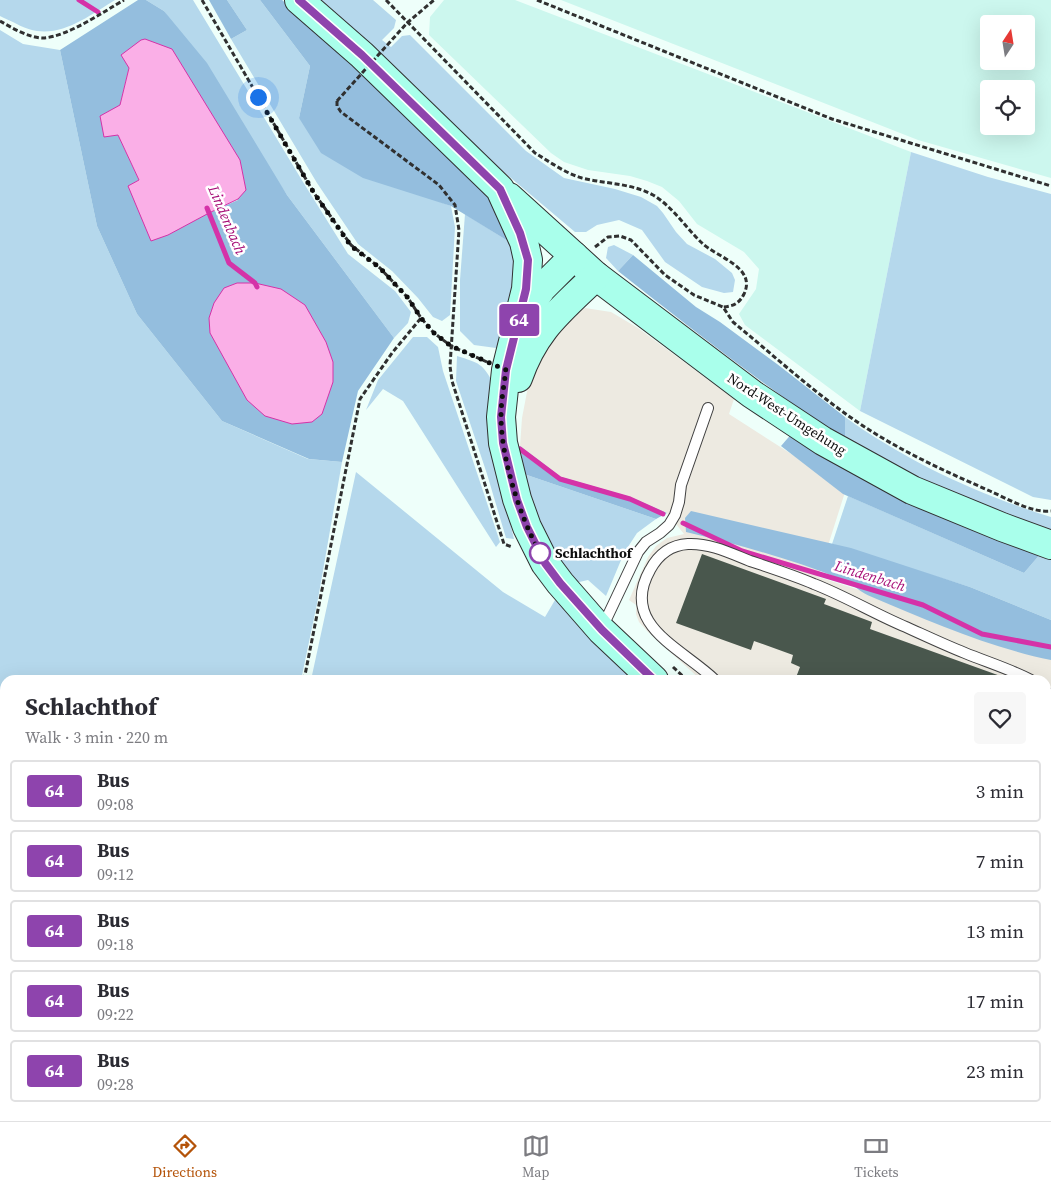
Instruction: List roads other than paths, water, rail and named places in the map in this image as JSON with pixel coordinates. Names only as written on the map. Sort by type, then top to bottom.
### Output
[{"type":"main road","name":"Nord-West-Umgehung","points":[[299,0],[362,55],[500,189],[584,265],[752,394],[823,441],[912,490],[1051,545]]},
{"type":"main road","points":[[500,189],[521,236],[528,260],[526,289],[506,370],[501,417],[503,443],[517,500],[527,527],[545,563],[560,583],[602,630],[649,675]]},
{"type":"main road","points":[[516,329],[528,307],[542,288],[584,265]]},
{"type":"main road","points":[[509,466],[508,443],[511,411],[516,384],[524,360],[541,331],[554,316],[584,265]]},
{"type":"lane","points":[[602,630],[638,552],[646,542],[668,525],[675,515],[681,485],[708,408]]},
{"type":"lane","points":[[708,675],[660,636],[644,616],[641,600],[643,585],[655,562],[673,547],[689,544],[713,547],[815,584],[904,626],[1019,675]]},
{"type":"waterway","name":"Lindenbach","points":[[79,0],[98,12]]},
{"type":"waterway","name":"Lindenbach","points":[[207,208],[229,263],[255,283],[257,287]]},
{"type":"waterway","name":"Lindenbach","points":[[520,449],[560,479],[630,499],[663,514]]},
{"type":"waterway","name":"Lindenbach","points":[[683,523],[742,551],[923,605],[982,634],[1051,647]]},
{"type":"place","name":"Schlachthof","points":[[540,553]]}]
